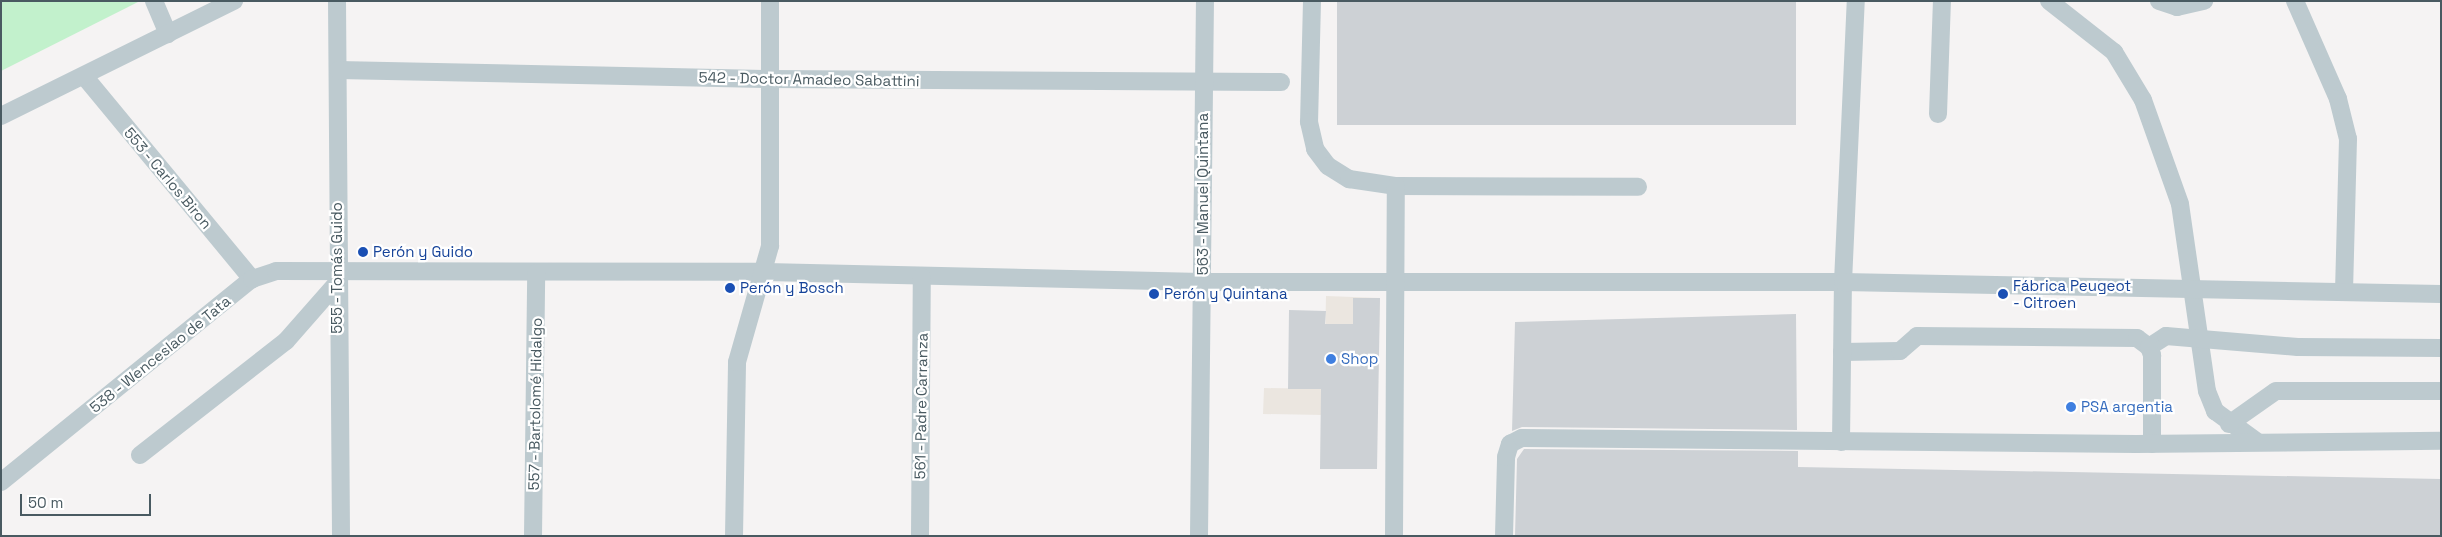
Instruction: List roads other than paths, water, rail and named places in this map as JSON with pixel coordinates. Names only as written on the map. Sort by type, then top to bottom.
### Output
[{"type":"street","points":[[154,1],[168,34]]},
{"type":"street","points":[[1,116],[234,1]]},
{"type":"street","name":"555 - Tomás Guido","points":[[337,1],[337,277],[341,536]]},
{"type":"street","points":[[734,536],[737,362],[766,272],[770,1]]},
{"type":"street","name":"563 - Manuel Quintana","points":[[1199,536],[1205,1]]},
{"type":"street","points":[[1312,1],[1309,122],[1315,149],[1328,166],[1349,179],[1396,186],[1638,186]]},
{"type":"street","points":[[1841,442],[1843,282],[1856,1]]},
{"type":"street","points":[[1938,114],[1942,1]]},
{"type":"street","points":[[2049,1],[2114,52],[2130,73],[2180,204],[2199,352],[2215,411],[2229,424],[2256,441]]},
{"type":"street","points":[[2160,1],[2177,7],[2204,1]]},
{"type":"street","points":[[2295,1],[2345,117],[2348,139],[2344,290]]},
{"type":"street","name":"542 - Doctor Amadeo Sabattini","points":[[338,70],[769,80],[1203,84],[1281,82]]},
{"type":"street","name":"553 - Carlos Biron","points":[[84,76],[252,279]]},
{"type":"street","points":[[1394,536],[1396,186]]},
{"type":"street","name":"538 - Wenceslao de Tata","points":[[1,482],[252,279],[276,271],[337,277],[536,273],[766,272],[1202,282],[1843,282],[2344,290],[2441,294]]},
{"type":"street","name":"557 - Bartolomé Hidalgo","points":[[533,536],[536,273]]},
{"type":"street","points":[[140,455],[286,341],[337,277]]},
{"type":"street","name":"561 - Padre Carranza","points":[[920,536],[922,277]]},
{"type":"street","points":[[1842,352],[1900,351],[1917,336],[2137,338],[2149,347]]},
{"type":"street","points":[[2149,347],[2166,336],[2298,347],[2441,348]]},
{"type":"street","points":[[2149,347],[2152,444]]},
{"type":"street","points":[[2229,424],[2276,391],[2441,391]]},
{"type":"street","points":[[1504,536],[1506,457],[1510,444],[1522,438],[2152,444],[2256,441],[2441,440]]},
{"type":"place","name":"Perón y Guido","points":[[363,252]]},
{"type":"place","name":"Perón y Bosch","points":[[730,288]]},
{"type":"place","name":"Perón y Quintana","points":[[1154,294]]},
{"type":"place","name":"Fábrica Peugeot - Citroen","points":[[2003,294]]},
{"type":"place","name":"Shop","points":[[1331,359]]},
{"type":"place","name":"PSA argentia","points":[[2071,407]]}]
